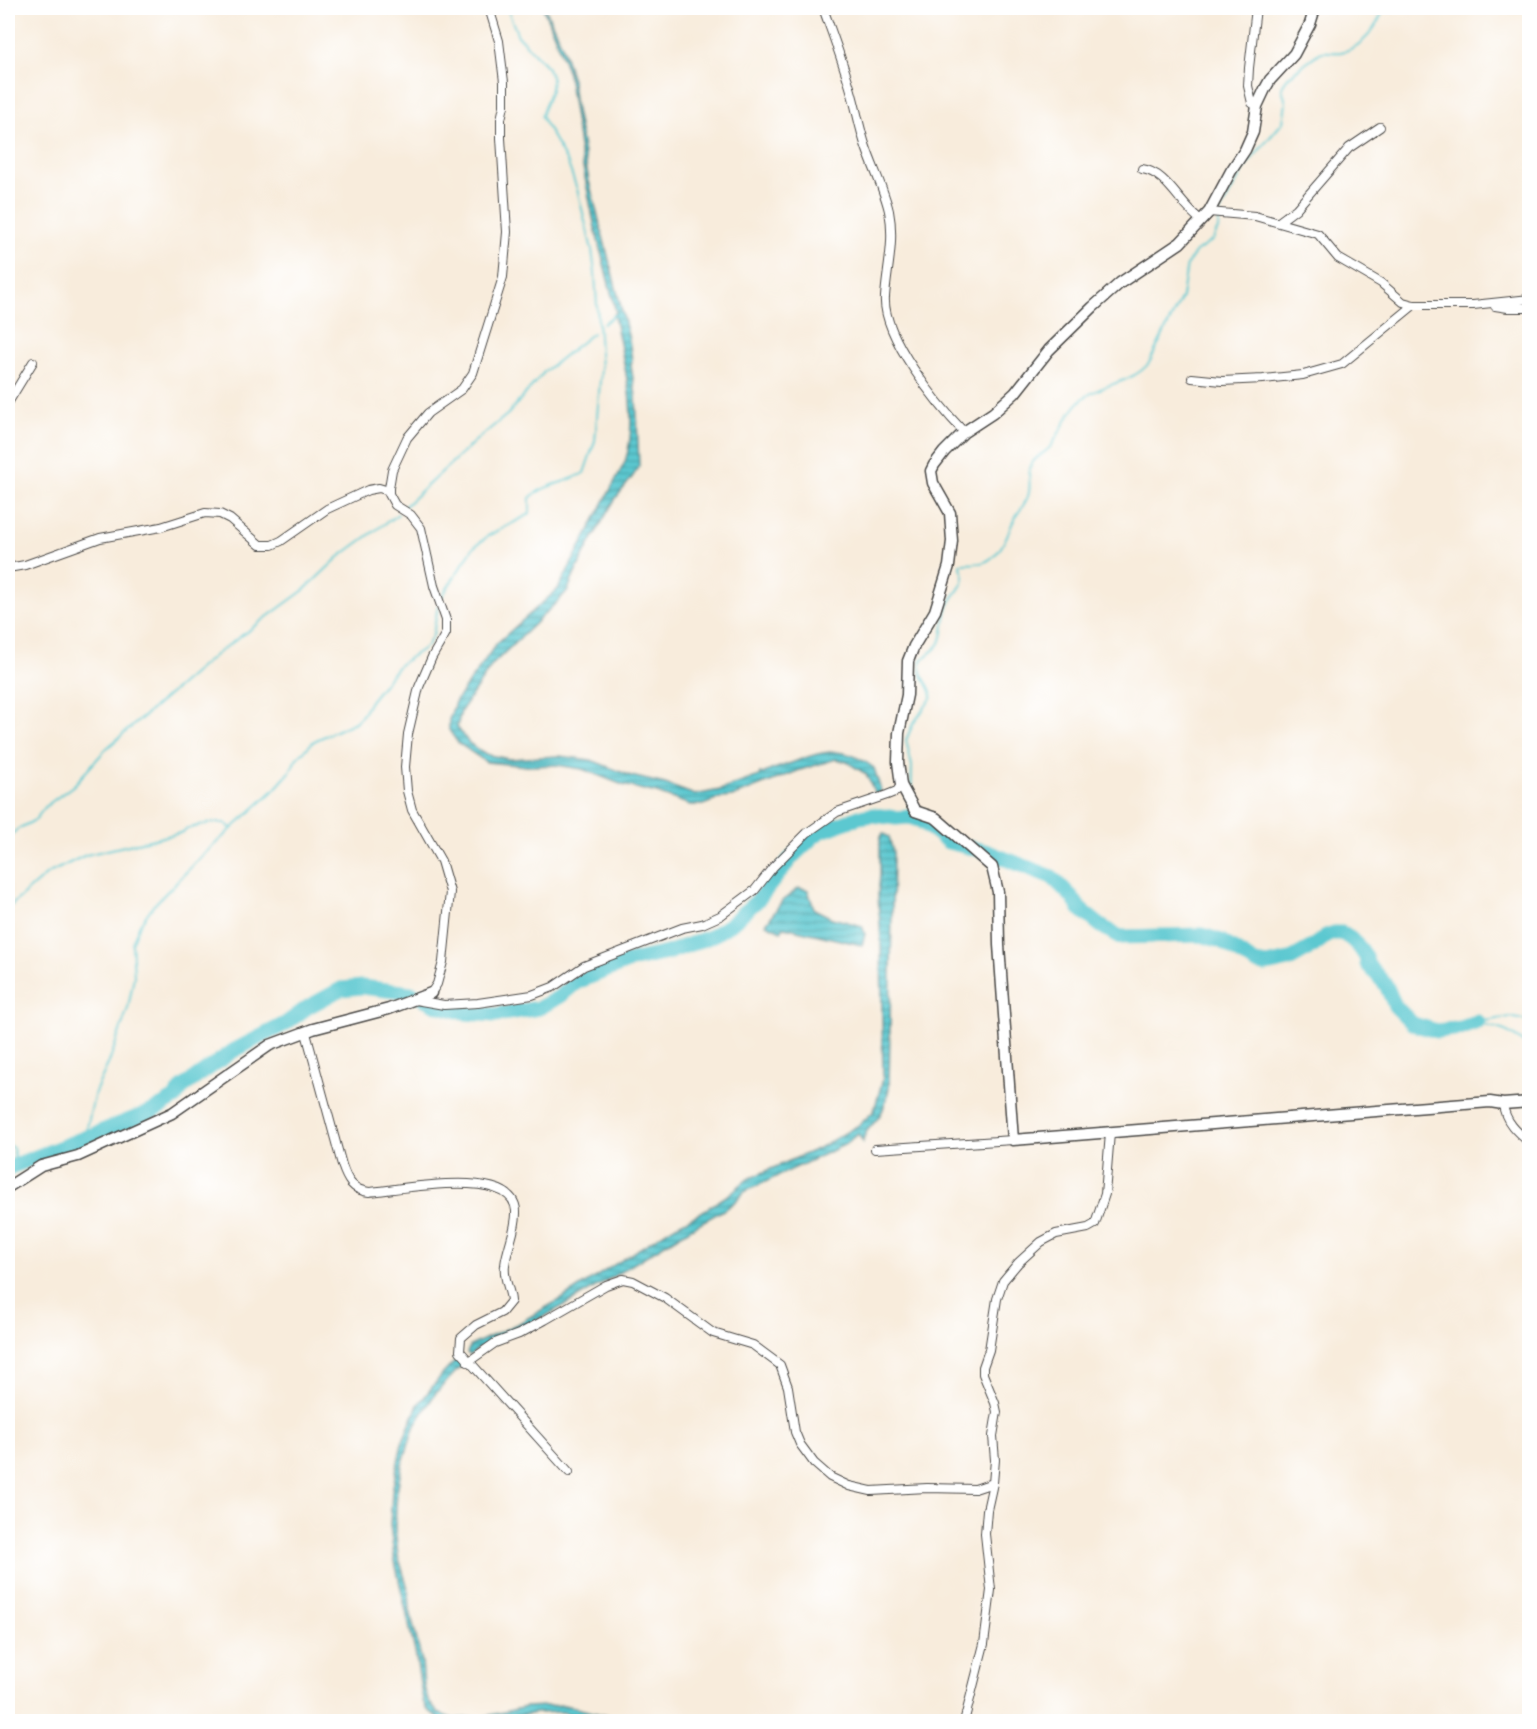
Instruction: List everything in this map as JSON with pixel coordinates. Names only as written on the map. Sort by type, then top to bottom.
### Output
[{"type":"street","points":[[8,1187],[41,1166],[78,1156],[172,1113],[270,1045],[413,1000],[430,993],[437,984],[443,962],[450,892],[441,861],[420,827],[409,803],[405,757],[419,687],[446,633],[446,620],[434,586],[421,528],[411,515],[395,505],[389,491],[392,470],[407,438],[428,413],[462,389],[473,373],[503,277],[507,232],[501,138],[504,82],[499,41],[489,8]]},
{"type":"street","points":[[823,8],[844,67],[866,147],[890,215],[891,252],[885,298],[888,318],[906,358],[952,420],[964,432]]},
{"type":"street","points":[[1256,8],[1248,86],[1252,103],[1257,106]]},
{"type":"street","points":[[1013,1140],[999,945],[998,892],[992,867],[936,818],[915,812],[901,784],[898,744],[907,695],[908,661],[914,646],[935,611],[947,573],[952,541],[950,513],[935,489],[932,471],[937,460],[964,432],[993,413],[1015,393],[1049,350],[1101,300],[1120,283],[1180,243],[1205,216],[1245,150],[1253,132],[1257,106],[1270,80],[1294,54],[1310,24],[1315,8]]},
{"type":"street","points":[[1280,221],[1296,209],[1349,148],[1380,127]]},
{"type":"street","points":[[1142,169],[1152,170],[1161,177],[1190,212],[1205,216],[1255,216],[1280,221],[1318,234],[1338,258],[1381,284],[1403,302],[1414,305],[1484,304],[1508,308],[1530,308]]},
{"type":"street","points":[[1473,305],[1530,299]]},
{"type":"street","points":[[1191,378],[1241,381],[1263,379],[1303,375],[1342,364],[1414,305]]},
{"type":"street","points":[[8,403],[33,362]]},
{"type":"street","points":[[8,568],[25,565],[100,538],[161,527],[205,513],[220,514],[230,519],[260,545],[272,545],[327,510],[369,490],[379,488],[389,491]]},
{"type":"street","points":[[413,1000],[444,1005],[478,1003],[532,995],[553,987],[584,966],[682,928],[702,924],[720,916],[755,890],[773,867],[807,833],[837,812],[897,791],[901,784]]},
{"type":"street","points":[[306,1033],[342,1165],[354,1188],[369,1192],[475,1184],[495,1187],[510,1196],[514,1202],[516,1220],[508,1247],[504,1274],[511,1301],[506,1309],[476,1325],[462,1338],[459,1342],[460,1351],[569,1472]]},
{"type":"street","points":[[875,1149],[1110,1133],[1408,1107],[1530,1102]]},
{"type":"street","points":[[1503,1104],[1507,1119],[1530,1143]]},
{"type":"street","points":[[964,1722],[984,1644],[991,1590],[986,1534],[987,1510],[993,1483],[993,1436],[997,1412],[983,1374],[983,1367],[989,1350],[997,1299],[1003,1281],[1018,1263],[1041,1242],[1056,1234],[1089,1228],[1095,1224],[1105,1194],[1110,1133]]},
{"type":"street","points":[[468,1362],[495,1342],[519,1334],[606,1285],[623,1280],[633,1281],[665,1298],[713,1333],[753,1345],[780,1365],[789,1395],[795,1432],[800,1444],[830,1477],[849,1486],[871,1491],[927,1488],[975,1489],[993,1483]]},
{"type":"water","points":[[543,8],[562,45],[572,80],[589,181],[629,339],[636,396],[639,466],[614,501],[583,556],[568,590],[492,665],[461,711],[457,727],[468,742],[489,755],[509,759],[559,756],[591,760],[631,776],[665,784],[695,795],[720,790],[759,776],[760,773],[763,774],[816,754],[845,753],[874,768],[881,791],[879,794],[876,795],[866,774],[847,762],[836,759],[800,770],[732,797],[720,798],[703,805],[690,805],[657,793],[623,785],[582,769],[557,765],[527,766],[486,762],[458,743],[449,730],[449,720],[455,702],[497,643],[558,589],[625,462],[629,444],[631,426],[629,388],[614,315],[616,312],[595,228],[568,74]]},
{"type":"water","points":[[883,833],[889,837],[893,852],[889,1088],[882,1112],[867,1131],[863,1142],[858,1134],[846,1144],[744,1192],[725,1209],[577,1298],[539,1319],[494,1339],[470,1355],[467,1353],[470,1346],[521,1322],[566,1296],[676,1225],[697,1215],[748,1179],[819,1148],[859,1125],[874,1111],[883,1079],[878,895],[880,839]]},
{"type":"water","points":[[799,888],[808,890],[814,909],[832,918],[862,926],[865,934],[862,945],[784,927],[781,931],[766,924],[782,901]]},
{"type":"water","points":[[460,1356],[465,1362],[435,1394],[415,1425],[402,1465],[397,1491],[395,1527],[398,1555],[409,1592],[410,1610],[428,1701],[438,1713],[453,1719],[482,1717],[526,1707],[564,1705],[628,1721],[600,1721],[562,1712],[536,1713],[486,1721],[442,1721],[427,1709],[423,1701],[415,1652],[394,1557],[390,1525],[392,1491],[402,1443],[418,1405]]},
{"type":"waterway","points":[[441,598],[473,548],[488,536],[530,514],[530,498],[542,490],[584,473],[595,441],[601,369],[592,250],[577,189],[568,164],[541,116],[551,89],[552,80],[548,68],[518,36],[507,8]]},
{"type":"waterway","points":[[911,796],[912,766],[906,740],[913,724],[932,697],[921,672],[921,663],[940,643],[948,606],[963,581],[964,575],[960,564],[984,562],[998,552],[1027,498],[1031,465],[1051,446],[1079,402],[1093,392],[1135,375],[1149,363],[1182,297],[1187,264],[1196,252],[1213,240],[1218,229],[1220,212],[1244,168],[1283,122],[1286,103],[1282,88],[1288,77],[1320,53],[1341,52],[1356,46],[1368,36],[1384,8]]},
{"type":"waterway","points":[[603,324],[614,315]]},
{"type":"waterway","points":[[404,507],[508,414],[545,371],[593,333]]},
{"type":"waterway","points":[[8,837],[35,820],[46,806],[74,785],[107,748],[215,655],[304,590],[339,557],[398,514]]},
{"type":"waterway","points":[[85,1137],[95,1092],[110,1060],[128,1008],[134,976],[132,943],[140,924],[153,906],[201,857],[273,791],[290,772],[296,759],[314,741],[355,722],[399,665],[427,646],[433,635],[438,605]]},
{"type":"waterway","points":[[896,818],[908,812],[909,808]]},
{"type":"waterway","points":[[8,1168],[153,1111],[175,1098],[183,1087],[233,1051],[285,1024],[308,1007],[341,989],[362,987],[411,993],[437,1005],[465,1013],[495,1015],[539,1008],[559,997],[577,982],[630,961],[667,953],[712,936],[729,925],[758,900],[792,857],[814,836],[859,817],[873,815],[909,817],[921,821],[948,842],[985,851],[1052,877],[1072,897],[1080,909],[1101,926],[1120,937],[1202,935],[1221,941],[1255,963],[1266,965],[1289,960],[1326,936],[1342,933],[1360,948],[1366,957],[1367,964],[1386,985],[1395,1006],[1413,1024],[1437,1031],[1461,1028],[1478,1022]]},
{"type":"waterway","points":[[8,908],[47,874],[86,855],[184,832],[186,829],[210,823],[225,823],[231,828]]},
{"type":"waterway","points":[[1478,1022],[1511,1017],[1530,1022]]},
{"type":"waterway","points":[[1478,1022],[1510,1033],[1530,1048]]},
{"type":"waterway","points":[[8,1145],[13,1148],[16,1165]]}]
